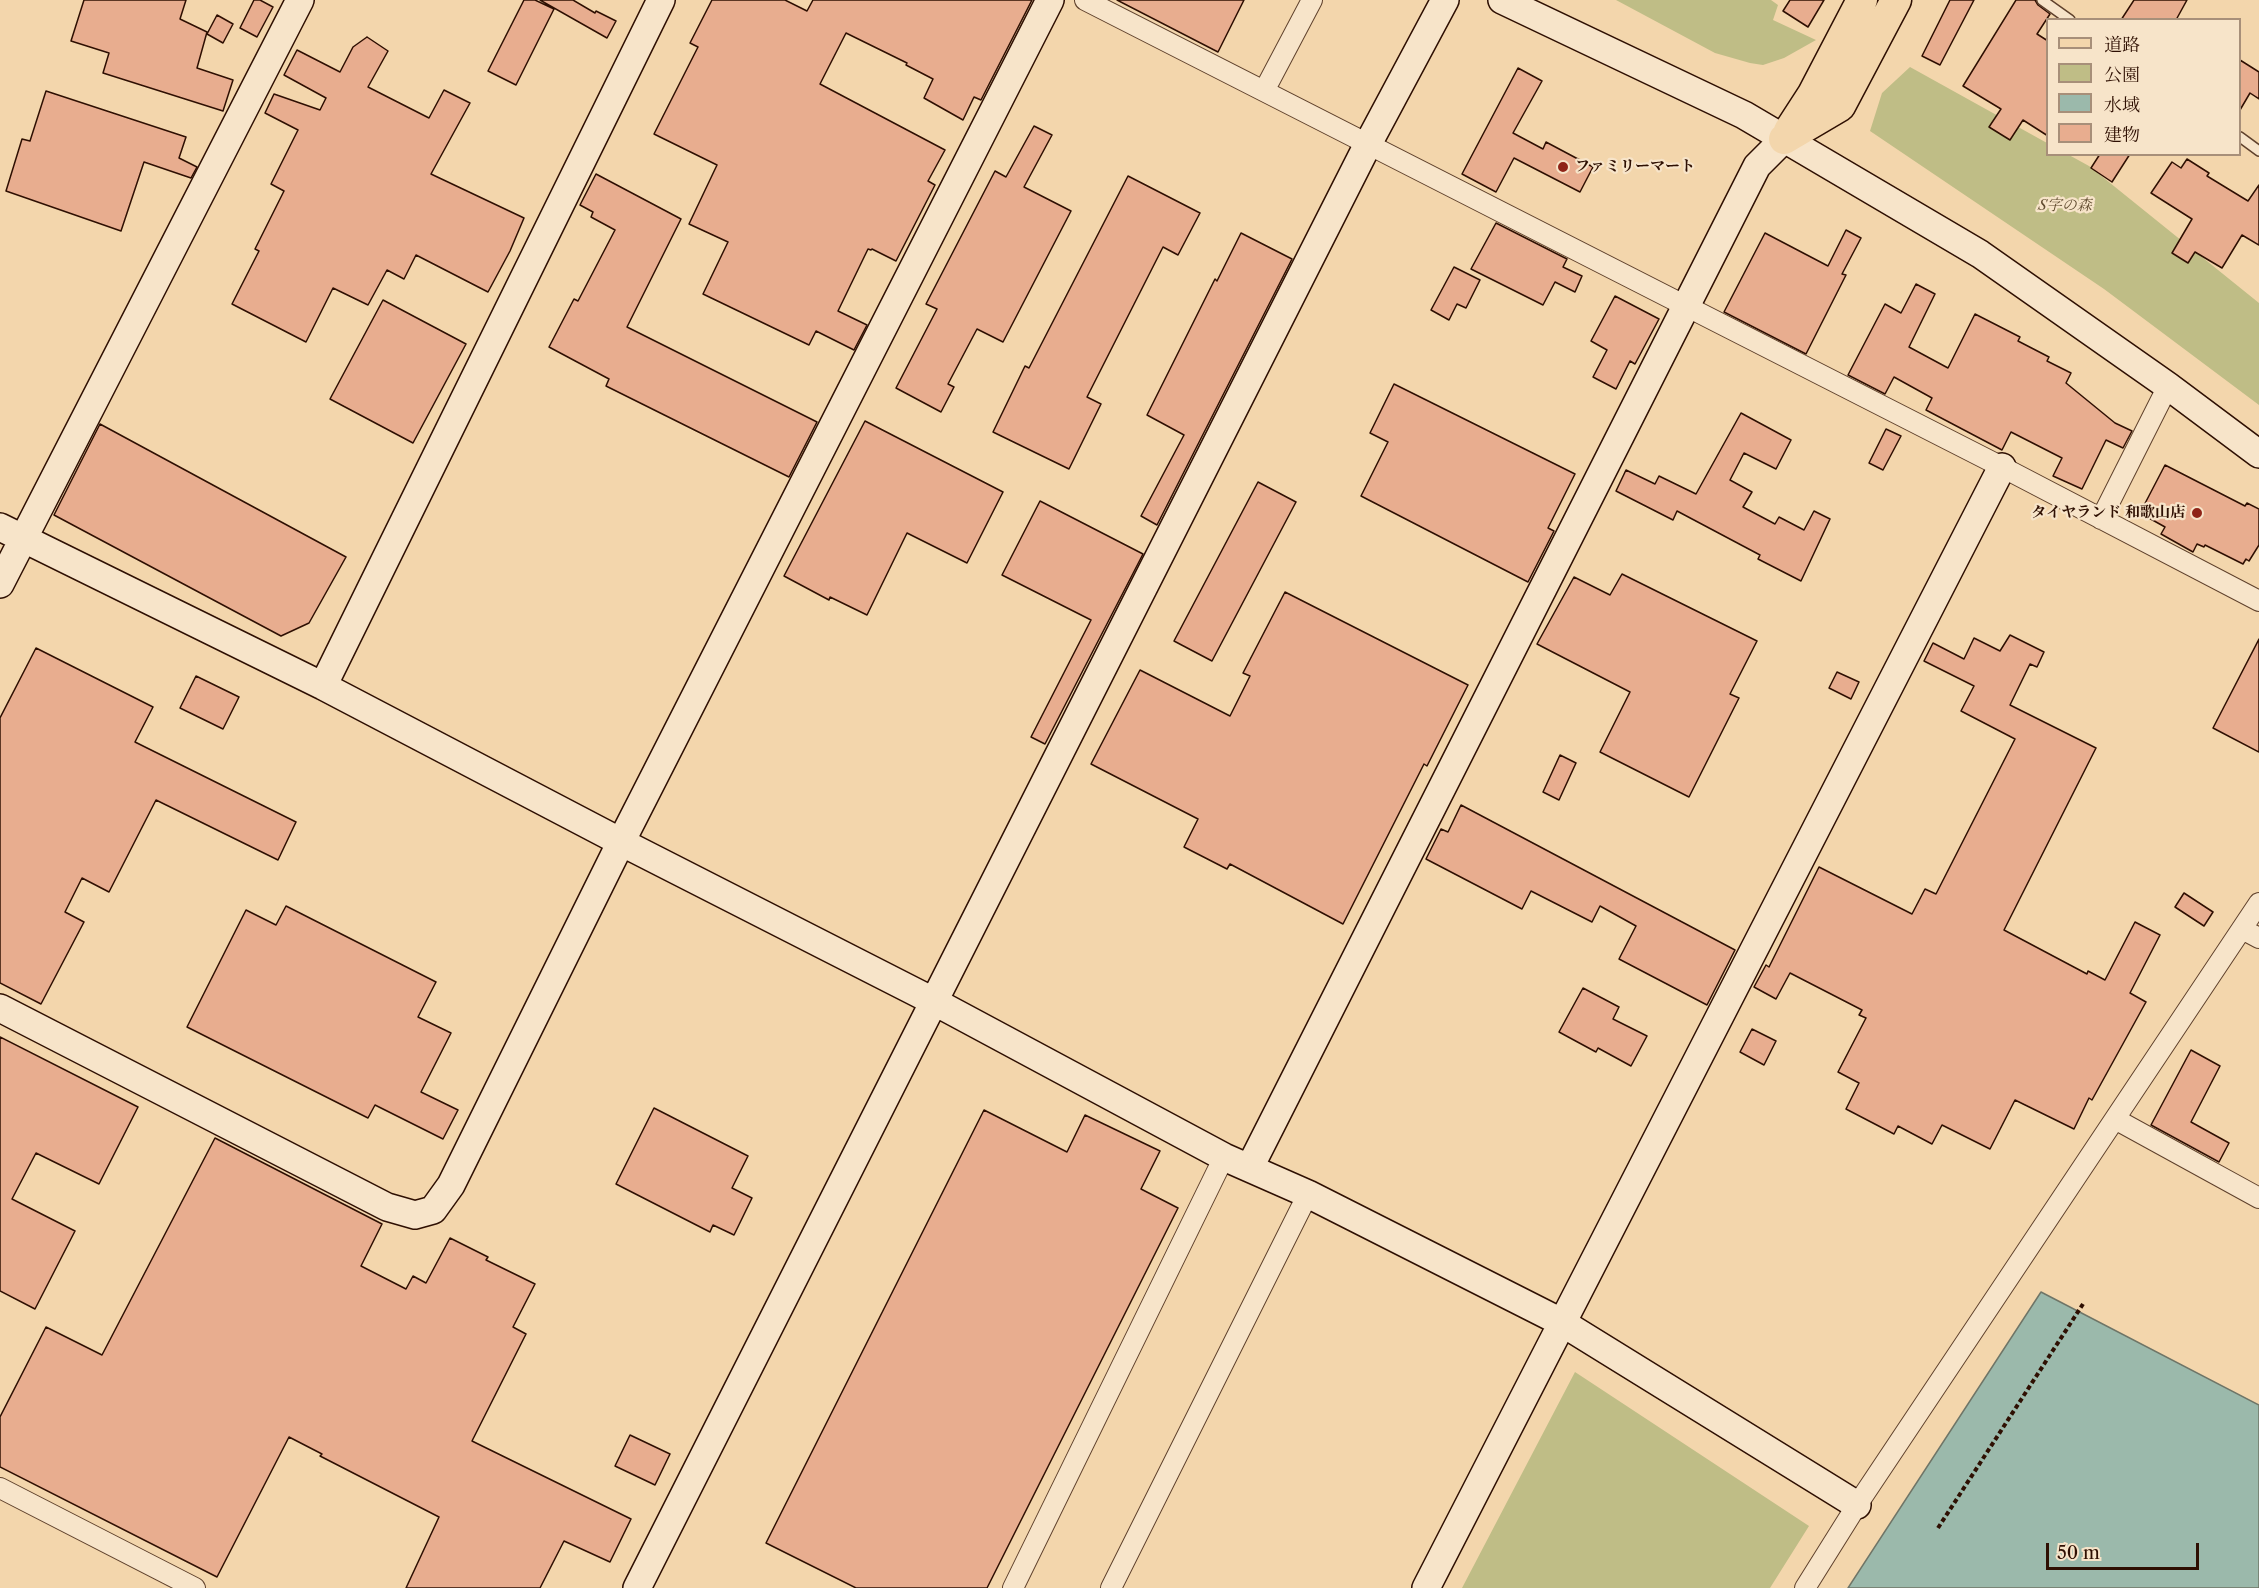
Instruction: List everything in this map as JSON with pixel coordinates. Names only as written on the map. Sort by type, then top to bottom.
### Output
[{"type":"main road","points":[[1784,139],[1814,94],[1862,0]]},
{"type":"main road","points":[[1784,139],[1840,106],[1896,0]]},
{"type":"street","points":[[0,584],[12,533],[300,0]]},
{"type":"street","points":[[323,686],[661,0]]},
{"type":"street","points":[[0,1008],[387,1207],[415,1215],[433,1210],[450,1185],[621,842],[1050,0]]},
{"type":"street","points":[[1085,0],[2002,467],[2259,601]]},
{"type":"street","points":[[1264,91],[1312,0]]},
{"type":"street","points":[[637,1588],[1368,144],[1444,0]]},
{"type":"street","points":[[1502,0],[1744,115],[1980,254],[2168,386],[2259,454]]},
{"type":"street","points":[[1250,1167],[1757,166],[1784,139]]},
{"type":"street","points":[[2101,519],[2168,386]]},
{"type":"street","points":[[1426,1588],[2002,467]]},
{"type":"street","points":[[12,533],[323,686],[621,842],[935,1002],[1224,1156],[1308,1194],[1561,1322],[1857,1505]]},
{"type":"street","points":[[1805,1588],[1857,1505],[2115,1119],[2251,933],[2259,903]]},
{"type":"street","points":[[2115,1119],[2259,1198]]},
{"type":"street","points":[[1013,1588],[1224,1156]]},
{"type":"street","points":[[1111,1588],[1308,1194]]},
{"type":"street","points":[[0,1488],[195,1588]]},
{"type":"lane","points":[[2042,0],[2067,18]]},
{"type":"lane","points":[[2241,138],[2259,151]]},
{"type":"path","points":[[1938,1528],[2084,1304]]},
{"type":"green space","points":[[1616,0],[1771,0],[1778,5],[1773,20],[1816,40],[1784,58],[1763,65],[1750,63],[1715,53]]},
{"type":"green space","name":"S字の森","points":[[1910,67],[2046,142],[2046,156],[2071,156],[2089,166],[2259,303],[2259,405],[2104,289],[1870,131],[1882,93]]},
{"type":"green space","points":[[1575,1372],[1809,1526],[1770,1588],[1462,1588]]},
{"type":"water","points":[[2041,1292],[2259,1405],[2259,1588],[1848,1588]]},
{"type":"building","points":[[84,0],[186,0],[180,19],[207,32],[197,68],[233,80],[223,111],[103,73],[109,53],[71,41]]},
{"type":"building","points":[[254,0],[260,0],[273,7],[257,37],[240,28]]},
{"type":"building","points":[[524,0],[535,0],[554,9],[516,85],[488,71]]},
{"type":"building","points":[[540,0],[573,0],[595,13],[596,11],[616,21],[607,38]]},
{"type":"building","points":[[712,0],[785,0],[807,11],[813,0],[1032,0],[981,100],[974,97],[963,120],[924,98],[933,79],[906,65],[907,63],[846,33],[820,84],[945,150],[928,181],[935,185],[896,261],[868,249],[838,311],[867,325],[854,350],[816,331],[809,345],[703,294],[728,242],[689,224],[717,165],[654,134],[698,47],[690,43]]},
{"type":"building","points":[[1117,0],[1244,0],[1218,52]]},
{"type":"building","points":[[1790,0],[1824,0],[1808,27],[1783,11]]},
{"type":"building","points":[[1950,0],[1974,0],[1940,65],[1922,56]]},
{"type":"building","points":[[2016,0],[2035,0],[2050,14],[2037,34],[2046,40],[2046,135],[2023,120],[2010,140],[1989,127],[2001,109],[1963,86]]},
{"type":"building","points":[[2134,0],[2187,0],[2177,18],[2122,18]]},
{"type":"building","points":[[217,15],[233,24],[223,43],[207,34]]},
{"type":"building","points":[[367,37],[388,51],[368,87],[429,118],[444,90],[470,103],[431,174],[524,218],[510,251],[488,292],[416,255],[404,279],[387,270],[368,305],[333,288],[306,342],[232,304],[259,251],[255,249],[284,191],[271,184],[298,130],[265,113],[274,94],[320,110],[326,98],[284,75],[297,50],[340,72],[353,47]]},
{"type":"building","points":[[2241,61],[2259,72],[2259,99],[2250,93],[2241,108]]},
{"type":"building","points":[[1518,68],[1542,81],[1513,133],[1543,149],[1546,142],[1593,167],[1580,192],[1514,158],[1496,192],[1462,174]]},
{"type":"building","points":[[46,91],[186,137],[179,158],[197,167],[191,178],[144,162],[121,231],[6,191],[22,139],[30,141]]},
{"type":"building","points":[[1034,126],[1052,135],[1024,187],[1071,211],[1003,342],[977,329],[948,384],[954,387],[941,412],[896,388],[937,309],[926,304],[995,171],[1006,177]]},
{"type":"building","points":[[2099,156],[2129,156],[2112,182],[2091,168]]},
{"type":"building","points":[[2187,159],[2209,173],[2207,176],[2248,201],[2259,185],[2259,245],[2242,235],[2222,268],[2195,252],[2188,263],[2172,253],[2192,219],[2151,193],[2172,162],[2181,168]]},
{"type":"building","points":[[596,174],[681,219],[627,327],[817,422],[789,477],[606,386],[609,379],[549,347],[574,299],[578,301],[615,230],[591,217],[593,212],[580,205]]},
{"type":"building","points":[[1128,176],[1200,213],[1178,255],[1163,247],[1087,397],[1101,404],[1069,469],[993,432],[1025,366],[1029,368]]},
{"type":"building","points":[[1496,223],[1567,259],[1563,267],[1582,276],[1575,292],[1555,282],[1543,305],[1471,269]]},
{"type":"building","points":[[1846,230],[1861,238],[1842,274],[1846,275],[1806,354],[1724,312],[1765,233],[1828,266]]},
{"type":"building","points":[[1241,233],[1292,259],[1157,525],[1141,516],[1184,435],[1147,415],[1215,279],[1217,281]]},
{"type":"building","points":[[1454,267],[1480,280],[1466,308],[1457,304],[1449,320],[1431,310]]},
{"type":"building","points":[[1916,284],[1935,294],[1909,347],[1948,368],[1975,314],[2020,337],[2018,341],[2049,357],[2047,361],[2071,373],[2066,383],[2115,423],[2132,431],[2123,448],[2106,440],[2082,489],[2053,476],[2062,458],[2011,432],[2002,450],[1926,410],[1932,398],[1894,377],[1885,394],[1848,375],[1885,304],[1901,313]]},
{"type":"building","points":[[1615,296],[1659,319],[1635,364],[1630,361],[1616,389],[1593,377],[1607,350],[1591,341]]},
{"type":"building","points":[[383,300],[466,344],[413,443],[330,399]]},
{"type":"building","points":[[1394,384],[1575,474],[1548,528],[1554,531],[1528,582],[1361,496],[1388,442],[1370,433]]},
{"type":"building","points":[[1741,413],[1791,440],[1776,469],[1744,453],[1730,480],[1752,492],[1743,507],[1775,524],[1779,517],[1804,530],[1814,511],[1830,519],[1801,581],[1758,559],[1760,555],[1677,511],[1673,520],[1616,491],[1626,470],[1655,484],[1659,476],[1696,494]]},
{"type":"building","points":[[865,421],[1003,492],[967,563],[907,533],[867,615],[830,597],[829,600],[784,576]]},
{"type":"building","points":[[100,424],[346,557],[309,623],[281,636],[54,515]]},
{"type":"building","points":[[1886,429],[1901,436],[1883,470],[1869,463]]},
{"type":"building","points":[[2165,465],[2245,506],[2247,503],[2259,509],[2259,545],[2249,561],[2246,559],[2243,564],[2205,545],[2204,547],[2197,544],[2193,552],[2161,534],[2165,527],[2140,513]]},
{"type":"building","points":[[1258,482],[1296,502],[1212,661],[1174,641]]},
{"type":"building","points":[[1040,501],[1143,554],[1045,744],[1031,737],[1091,620],[1002,575]]},
{"type":"building","points":[[1622,574],[1757,641],[1730,694],[1739,698],[1689,797],[1600,752],[1630,692],[1537,644],[1574,577],[1610,595]]},
{"type":"building","points":[[1285,592],[1468,685],[1427,766],[1424,764],[1343,924],[1230,864],[1227,869],[1184,847],[1198,819],[1091,764],[1140,670],[1230,716],[1250,676],[1243,673]]},
{"type":"building","points":[[2010,635],[2044,652],[2037,667],[2030,664],[2010,705],[2096,748],[2004,930],[2087,974],[2088,971],[2105,980],[2135,922],[2160,935],[2130,993],[2146,1002],[2092,1100],[2089,1098],[2074,1129],[2015,1100],[1990,1149],[1942,1125],[1932,1144],[1898,1126],[1894,1134],[1846,1109],[1859,1083],[1838,1072],[1866,1018],[1859,1015],[1862,1010],[1790,973],[1776,999],[1754,987],[1766,965],[1769,967],[1819,867],[1912,914],[1925,889],[1936,894],[2015,739],[1961,711],[1974,686],[1924,661],[1933,643],[1964,659],[1974,638],[2000,651]]},
{"type":"building","points":[[2259,639],[2259,752],[2213,728]]},
{"type":"building","points":[[36,648],[153,707],[135,742],[296,822],[278,860],[156,800],[109,892],[82,878],[65,912],[84,922],[41,1004],[0,983],[0,718]]},
{"type":"building","points":[[1837,672],[1859,682],[1851,699],[1829,688]]},
{"type":"building","points":[[196,676],[239,697],[223,729],[180,708]]},
{"type":"building","points":[[1560,755],[1576,763],[1559,800],[1543,792]]},
{"type":"building","points":[[1461,805],[1735,950],[1707,1005],[1619,959],[1636,926],[1600,906],[1592,922],[1531,891],[1522,909],[1426,859],[1441,829],[1448,832]]},
{"type":"building","points":[[2184,893],[2213,912],[2204,926],[2175,907]]},
{"type":"building","points":[[286,906],[436,982],[418,1017],[451,1033],[421,1092],[458,1110],[443,1139],[375,1105],[368,1118],[187,1027],[246,910],[276,925]]},
{"type":"building","points":[[1583,988],[1619,1007],[1613,1019],[1647,1036],[1631,1066],[1598,1048],[1596,1052],[1559,1032]]},
{"type":"building","points":[[1752,1029],[1776,1041],[1764,1065],[1740,1052]]},
{"type":"building","points":[[0,1037],[138,1107],[99,1184],[36,1153],[12,1199],[75,1231],[35,1309],[0,1291]]},
{"type":"building","points":[[2191,1050],[2220,1066],[2191,1122],[2229,1143],[2219,1162],[2151,1125]]},
{"type":"building","points":[[654,1108],[748,1156],[732,1188],[752,1198],[734,1235],[713,1225],[710,1232],[616,1184]]},
{"type":"building","points":[[984,1110],[1067,1152],[1085,1115],[1160,1151],[1141,1189],[1178,1208],[987,1588],[856,1588],[766,1543]]},
{"type":"building","points":[[215,1138],[382,1224],[361,1266],[406,1289],[413,1276],[426,1283],[450,1238],[488,1257],[486,1260],[535,1284],[513,1327],[526,1334],[472,1441],[631,1519],[610,1562],[564,1541],[540,1588],[406,1588],[439,1517],[320,1456],[322,1454],[289,1437],[217,1577],[0,1467],[0,1417],[46,1327],[102,1355]]},
{"type":"building","points":[[630,1435],[670,1454],[655,1485],[615,1466]]},
{"type":"place","name":"ファミリーマート","points":[[1563,167]]},
{"type":"place","name":"タイヤランド 和歌山店","points":[[2197,513]]}]
